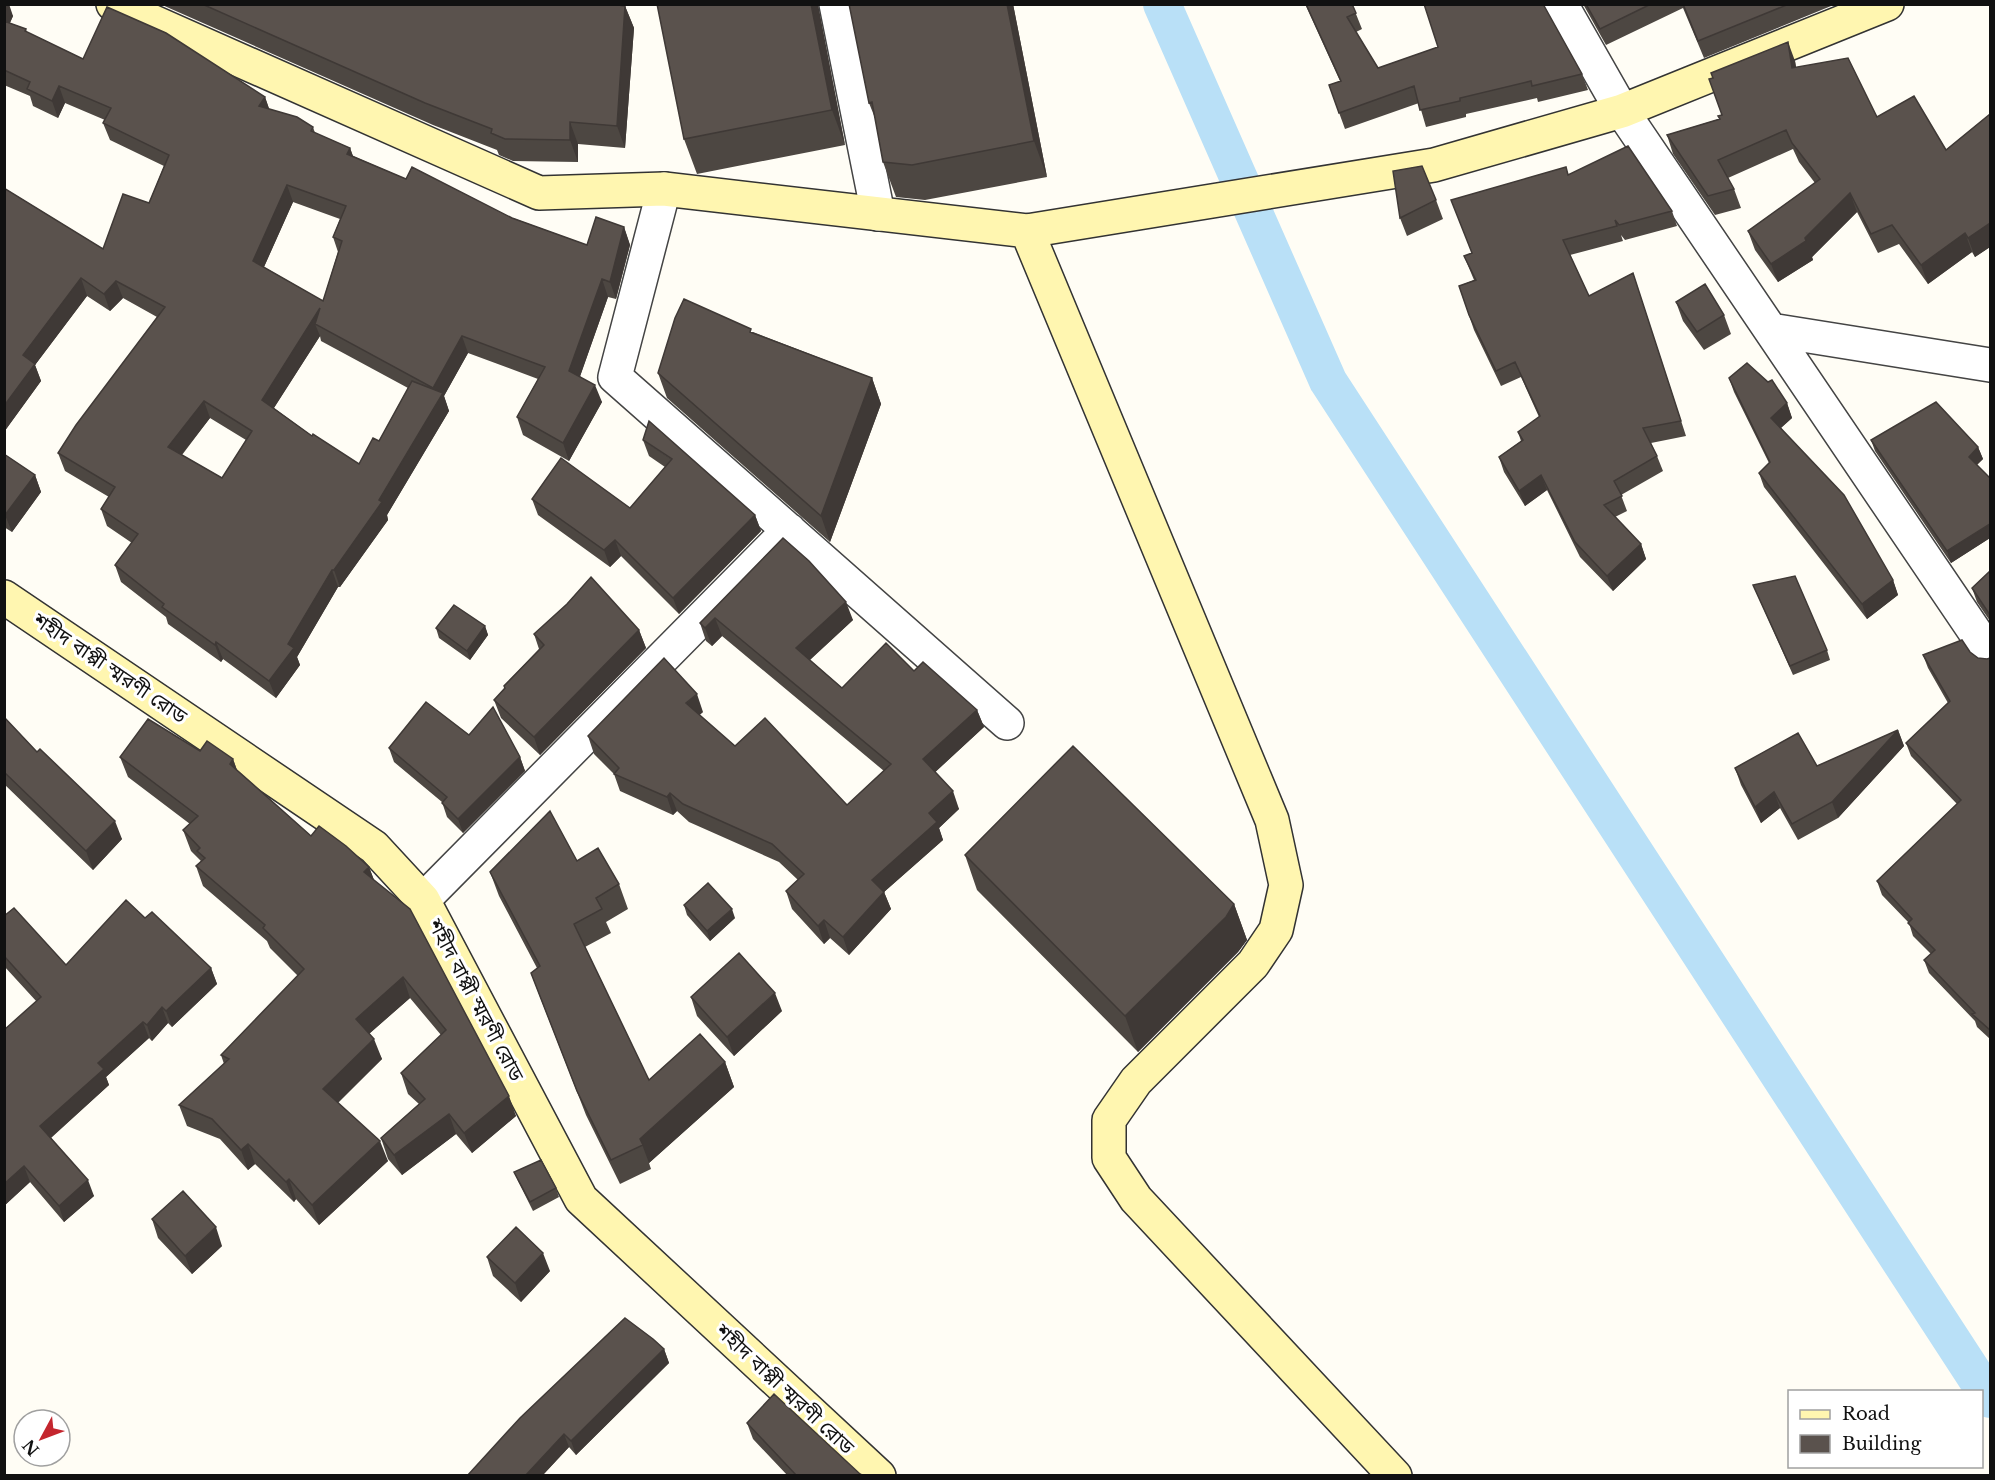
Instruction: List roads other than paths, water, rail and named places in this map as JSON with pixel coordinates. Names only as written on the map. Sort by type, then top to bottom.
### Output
[{"type":"street","points":[[113,4],[539,194],[664,189],[1027,231],[1434,165],[1622,111],[1887,4]]},
{"type":"street","points":[[836,4],[878,214]]},
{"type":"street","points":[[1561,4],[1622,111],[1990,654]]},
{"type":"street","points":[[664,189],[615,377],[1007,723]]},
{"type":"street","points":[[1027,231],[1272,820],[1286,885],[1276,930],[1253,964],[1136,1081],[1109,1120],[1109,1158],[1136,1199],[1395,1476]]},
{"type":"street","points":[[1771,330],[1990,365]]},
{"type":"street","points":[[423,900],[789,530]]},
{"type":"street","name":"শহীদ বাপ্পী স্মরণী রোড","points":[[4,597],[374,847],[423,900],[581,1199],[879,1476]]},
{"type":"waterway","points":[[1162,4],[1328,381],[1990,1399]]}]
